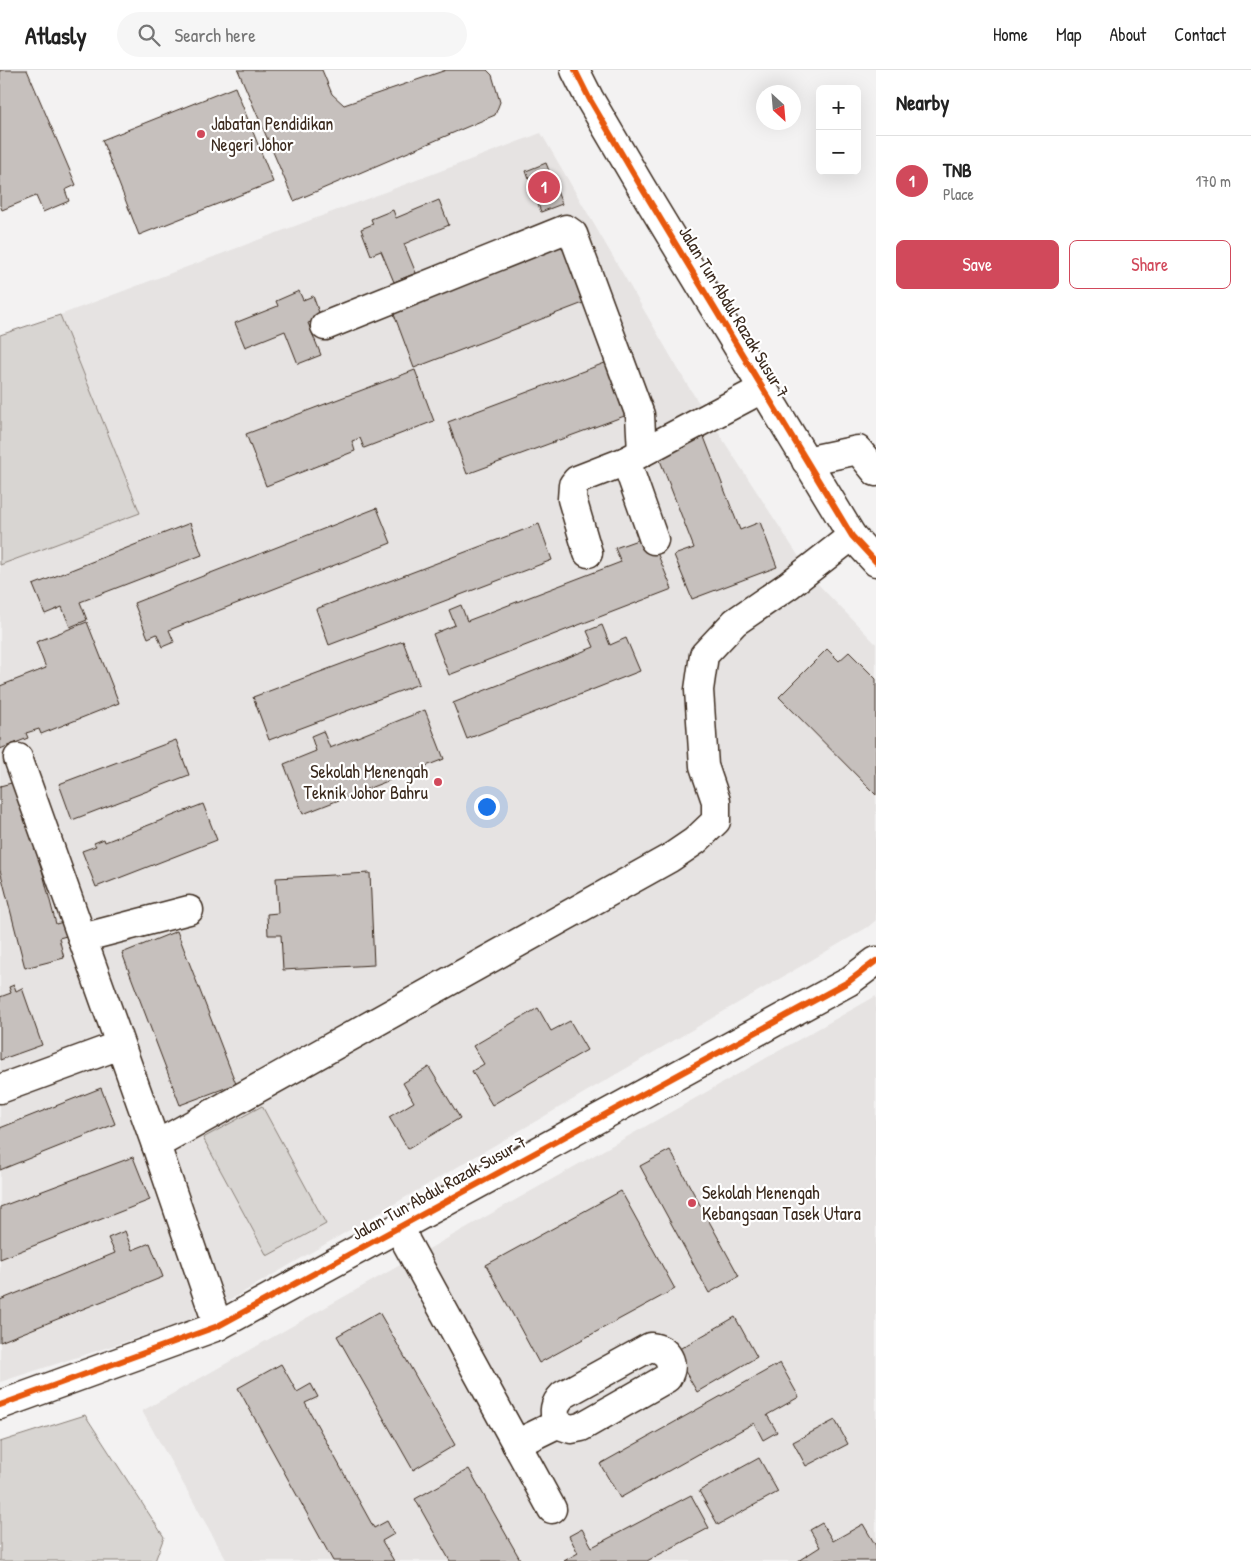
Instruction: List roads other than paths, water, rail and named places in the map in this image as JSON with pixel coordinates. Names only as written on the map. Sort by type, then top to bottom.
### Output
[{"type":"street","name":"Jalan Tun Abdul Razak Susur 7","points":[[575,70],[612,138],[806,461],[852,536],[876,562]]},
{"type":"street","points":[[325,326],[566,229],[573,234],[640,415],[634,456],[654,540]]},
{"type":"street","points":[[588,553],[572,499],[573,485],[577,480],[634,456],[762,389]]},
{"type":"street","points":[[806,461],[858,450],[876,472]]},
{"type":"street","points":[[156,1145],[670,858],[695,841],[716,821],[716,801],[704,766],[699,690],[704,655],[735,622],[789,585],[852,536]]},
{"type":"street","points":[[18,758],[156,1145],[218,1326]]},
{"type":"street","points":[[82,938],[190,910]]},
{"type":"street","name":"Jalan Tun Abdul Razak Susur 7","points":[[0,1406],[218,1326],[848,982],[876,961]]},
{"type":"street","points":[[0,1089],[120,1045]]},
{"type":"street","points":[[401,1226],[406,1242],[552,1509]]},
{"type":"street","points":[[516,1444],[556,1424]]},
{"type":"place","name":"Jabatan Pendidikan Negeri Johor","points":[[201,134]]},
{"type":"place","name":"TNB","points":[[544,187]]},
{"type":"place","name":"Sekolah Menengah Teknik Johor Bahru","points":[[438,782]]},
{"type":"place","name":"Sekolah Menengah Kebangsaan Tasek Utara","points":[[692,1203]]}]
